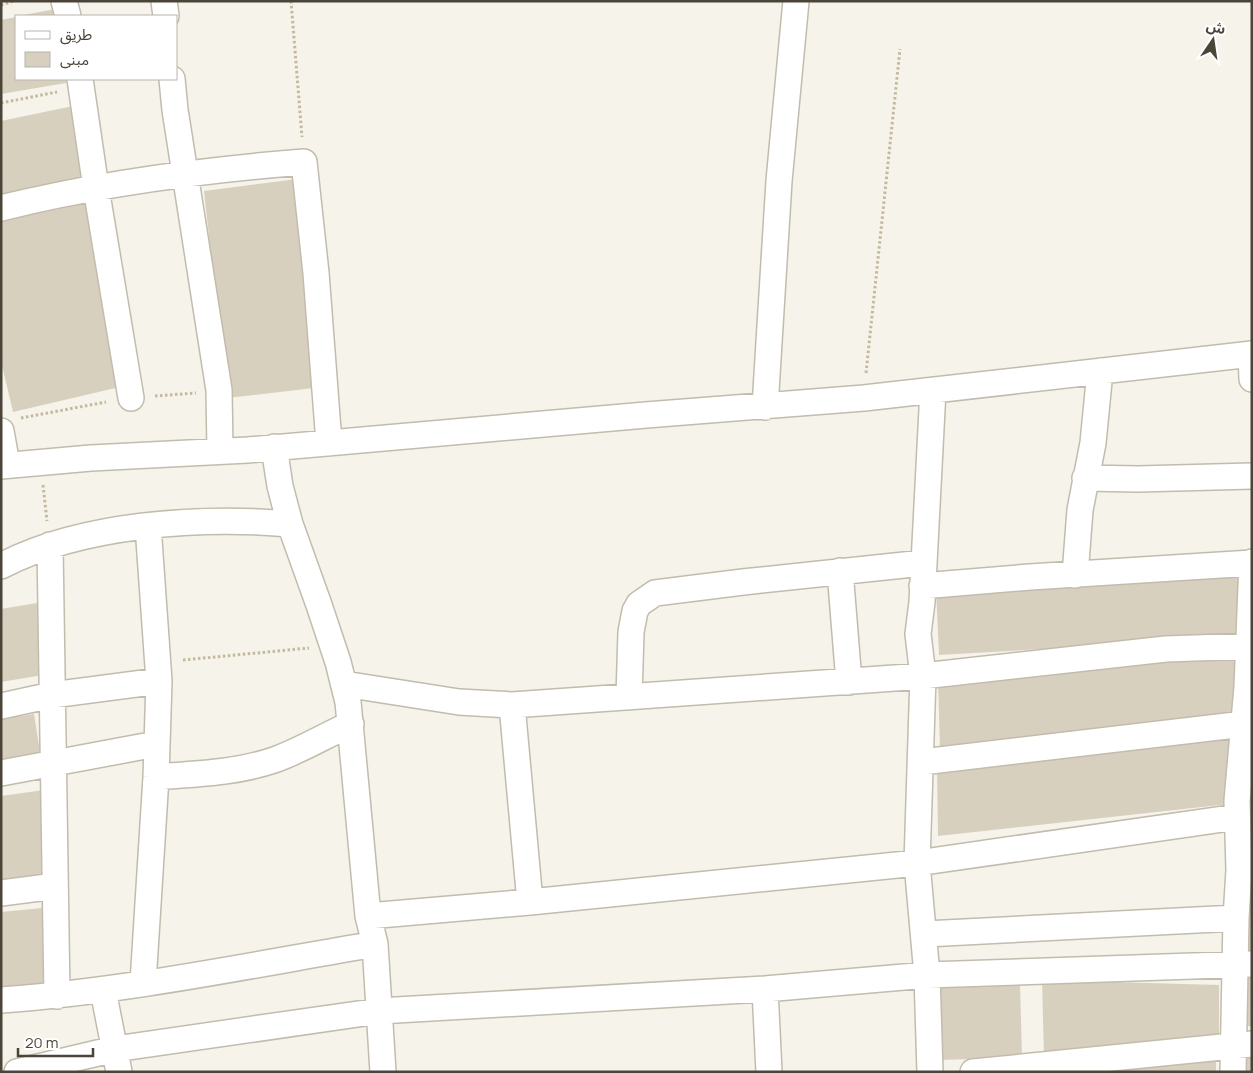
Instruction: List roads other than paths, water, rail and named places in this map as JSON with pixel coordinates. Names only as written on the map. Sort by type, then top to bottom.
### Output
[{"type":"street","points":[[64,1],[68,15]]},
{"type":"street","points":[[164,1],[166,15]]},
{"type":"street","points":[[764,407],[779,180],[796,1]]},
{"type":"street","points":[[172,80],[175,110],[218,390],[221,426],[220,451]]},
{"type":"street","points":[[81,83],[96,188],[131,398]]},
{"type":"street","points":[[1,208],[52,196],[185,173],[304,162],[321,330],[328,443]]},
{"type":"street","points":[[1,431],[4,465],[328,443],[636,416],[764,407],[864,398],[1252,354],[1252,379]]},
{"type":"street","points":[[1075,574],[1080,510],[1085,478],[1094,443],[1100,371]]},
{"type":"street","points":[[930,1072],[928,975],[918,863],[923,676],[918,634],[933,390]]},
{"type":"street","points":[[274,447],[280,486],[290,524],[344,684],[352,724],[368,916],[375,944],[383,1072]]},
{"type":"street","points":[[1085,478],[1138,479],[1252,476]]},
{"type":"street","points":[[1,566],[50,545],[113,531],[202,521],[290,524]]},
{"type":"street","points":[[143,983],[156,777],[158,672],[148,526]]},
{"type":"street","points":[[50,545],[57,996]]},
{"type":"street","points":[[629,697],[631,632],[635,611],[648,597],[666,590],[840,571],[923,574],[1075,574],[1252,563],[1245,783],[1237,816],[1245,870],[1236,918],[1244,964],[1243,1044],[1234,1072]]},
{"type":"street","points":[[840,571],[849,682]]},
{"type":"street","points":[[344,684],[459,702],[512,706],[923,676],[1166,649],[1250,646]]},
{"type":"street","points":[[1,706],[158,672]]},
{"type":"street","points":[[512,706],[530,902]]},
{"type":"street","points":[[922,762],[1247,711]]},
{"type":"street","points":[[156,777],[247,768],[291,753],[352,724]]},
{"type":"street","points":[[1,773],[156,744]]},
{"type":"street","points":[[368,916],[530,902],[918,863],[1237,816]]},
{"type":"street","points":[[1,893],[55,886]]},
{"type":"street","points":[[925,934],[1236,918]]},
{"type":"street","points":[[1,1000],[103,990],[375,944]]},
{"type":"street","points":[[17,1072],[117,1060],[379,1011],[765,989],[928,975],[1244,964]]},
{"type":"street","points":[[765,989],[769,1072]]},
{"type":"street","points":[[103,990],[117,1060]]},
{"type":"street","points":[[973,1072],[1243,1044]]}]
